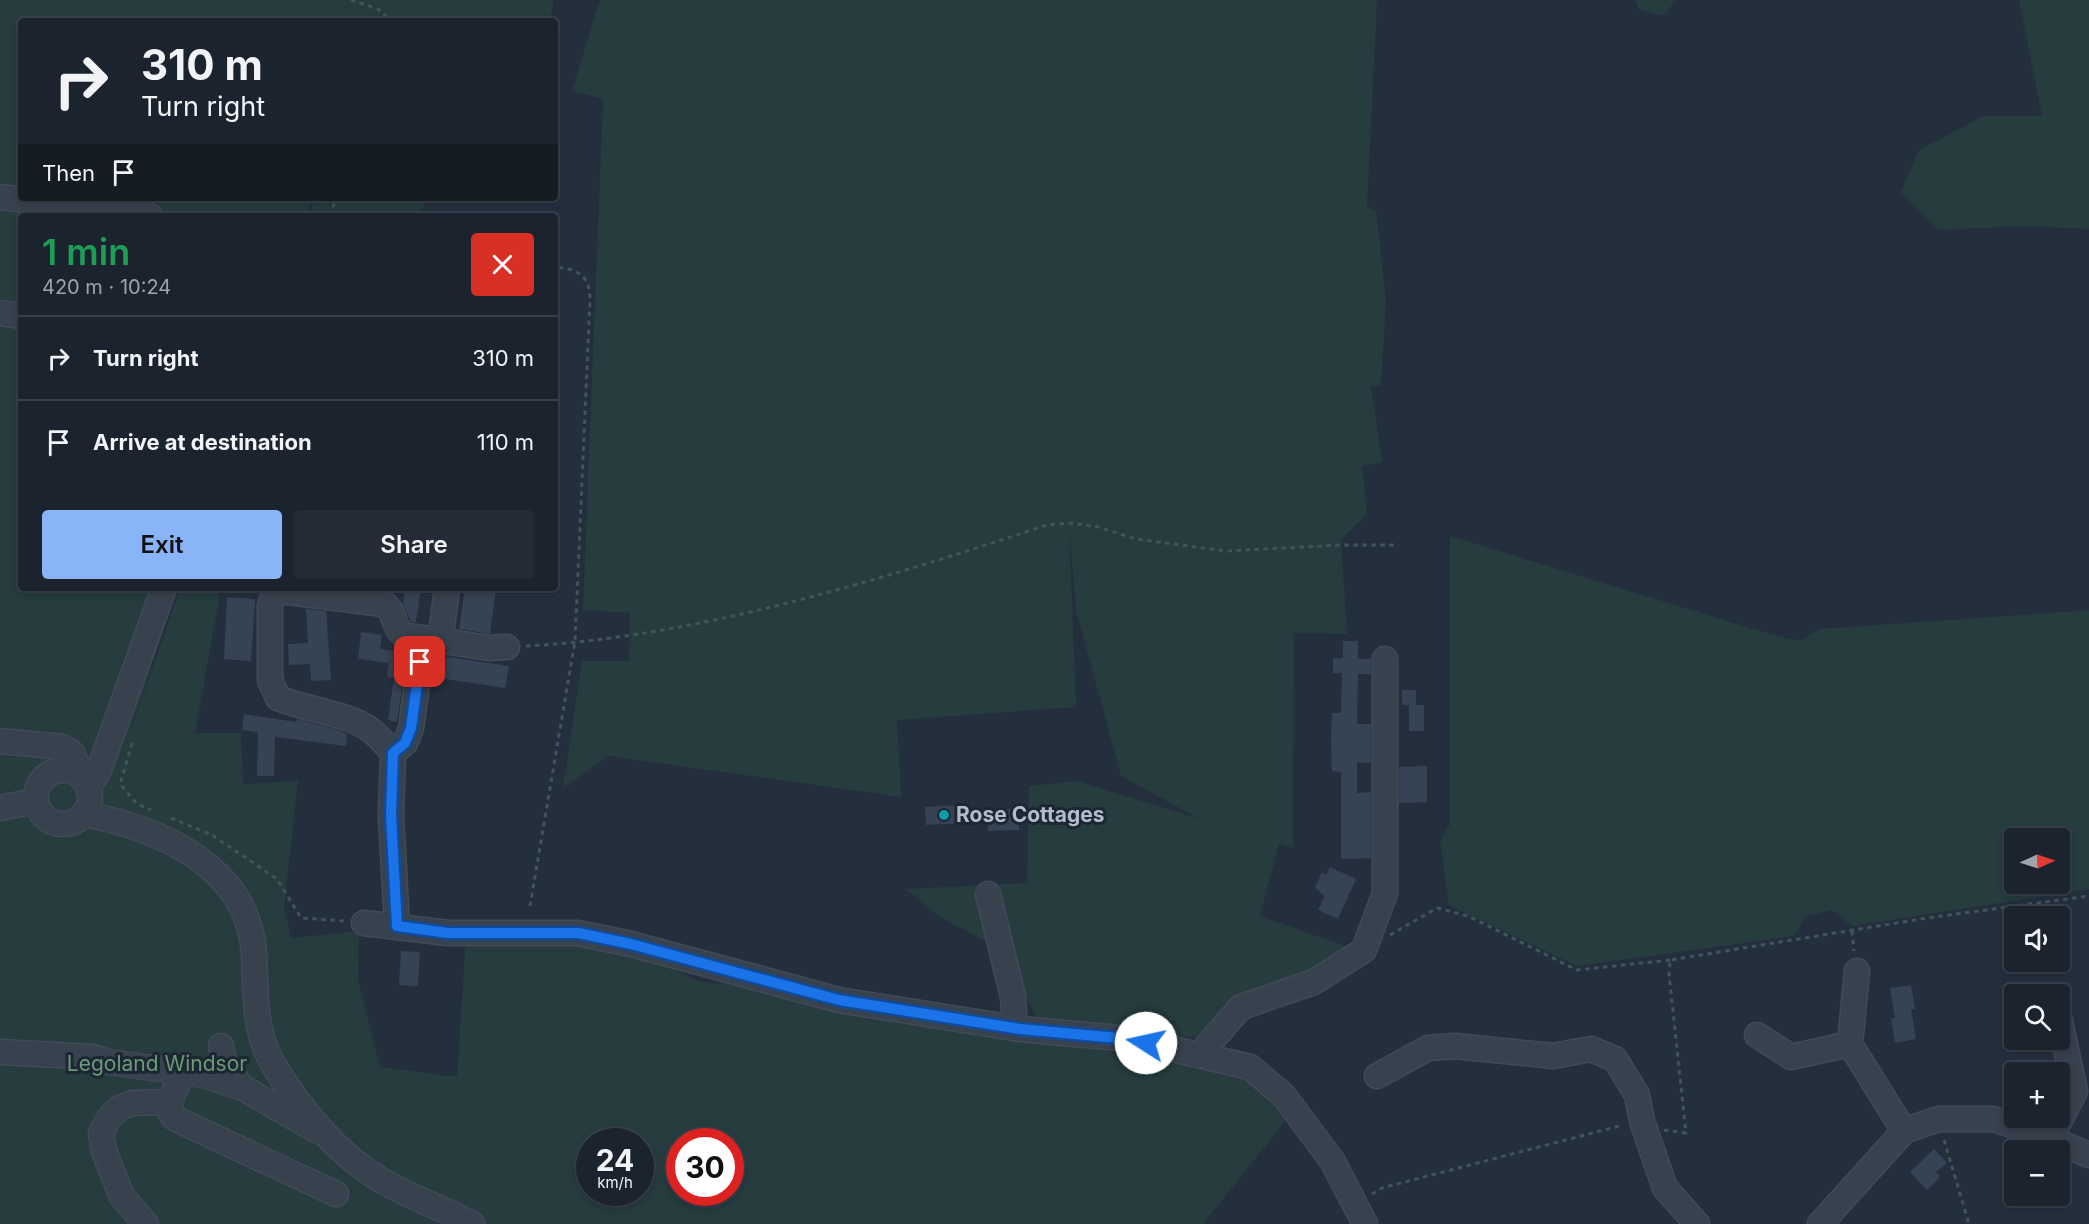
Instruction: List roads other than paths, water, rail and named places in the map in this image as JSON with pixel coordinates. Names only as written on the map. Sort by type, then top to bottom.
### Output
[{"type":"street","points":[[0,197],[18,199]]},
{"type":"street","points":[[32,201],[126,213]]},
{"type":"street","points":[[0,313],[18,316]]},
{"type":"street","points":[[86,783],[99,770],[163,591]]},
{"type":"street","points":[[397,926],[391,815],[393,753],[371,730],[354,720],[299,707],[278,698],[270,680],[270,606],[273,596],[281,591],[384,604],[390,607],[398,631],[404,635],[489,648],[507,647]]},
{"type":"street","points":[[393,753],[405,743],[411,728],[446,591]]},
{"type":"street","points":[[1199,1055],[1241,1007],[1314,982],[1365,950],[1385,893],[1385,658]]},
{"type":"street","points":[[0,741],[63,747],[72,753],[86,783],[89,806],[84,814],[69,824],[60,824],[44,817],[36,801],[40,782],[46,775],[56,771],[75,773],[86,783]]},
{"type":"street","points":[[0,808],[36,801]]},
{"type":"street","points":[[84,814],[119,820],[191,852],[208,866],[234,895],[249,924],[254,950],[257,1017],[264,1045],[290,1089],[331,1139],[353,1160],[382,1180],[471,1224]]},
{"type":"street","points":[[988,894],[1013,997],[1015,1028]]},
{"type":"street","points":[[364,922],[448,933],[578,933],[631,944],[839,1000],[1015,1028],[1129,1039],[1250,1067],[1284,1096],[1333,1162],[1360,1215]]},
{"type":"street","points":[[1857,971],[1850,1044],[1904,1131]]},
{"type":"street","points":[[1757,1035],[1791,1057],[1850,1044]]},
{"type":"street","points":[[221,1046],[225,1067],[243,1088]]},
{"type":"street","points":[[1377,1076],[1428,1048],[1455,1046],[1553,1056],[1591,1049],[1615,1059],[1637,1095],[1643,1124],[1665,1188],[1697,1224]]},
{"type":"street","points":[[2050,1139],[2075,1091],[2066,1050]]},
{"type":"street","points":[[0,1052],[93,1057],[109,1062],[203,1075],[243,1088],[331,1139]]},
{"type":"street","points":[[182,1072],[170,1102],[171,1114],[176,1119],[336,1194]]},
{"type":"street","points":[[146,1224],[122,1197],[104,1151],[101,1133],[109,1118],[119,1108],[132,1103],[170,1102]]},
{"type":"street","points":[[1820,1224],[1904,1131],[1938,1119],[1993,1119],[2089,1155]]},
{"type":"place","name":"Rose Cottages","points":[[944,815]]},
{"type":"park label","name":"Legoland Windsor","points":[[157,1064]]}]
